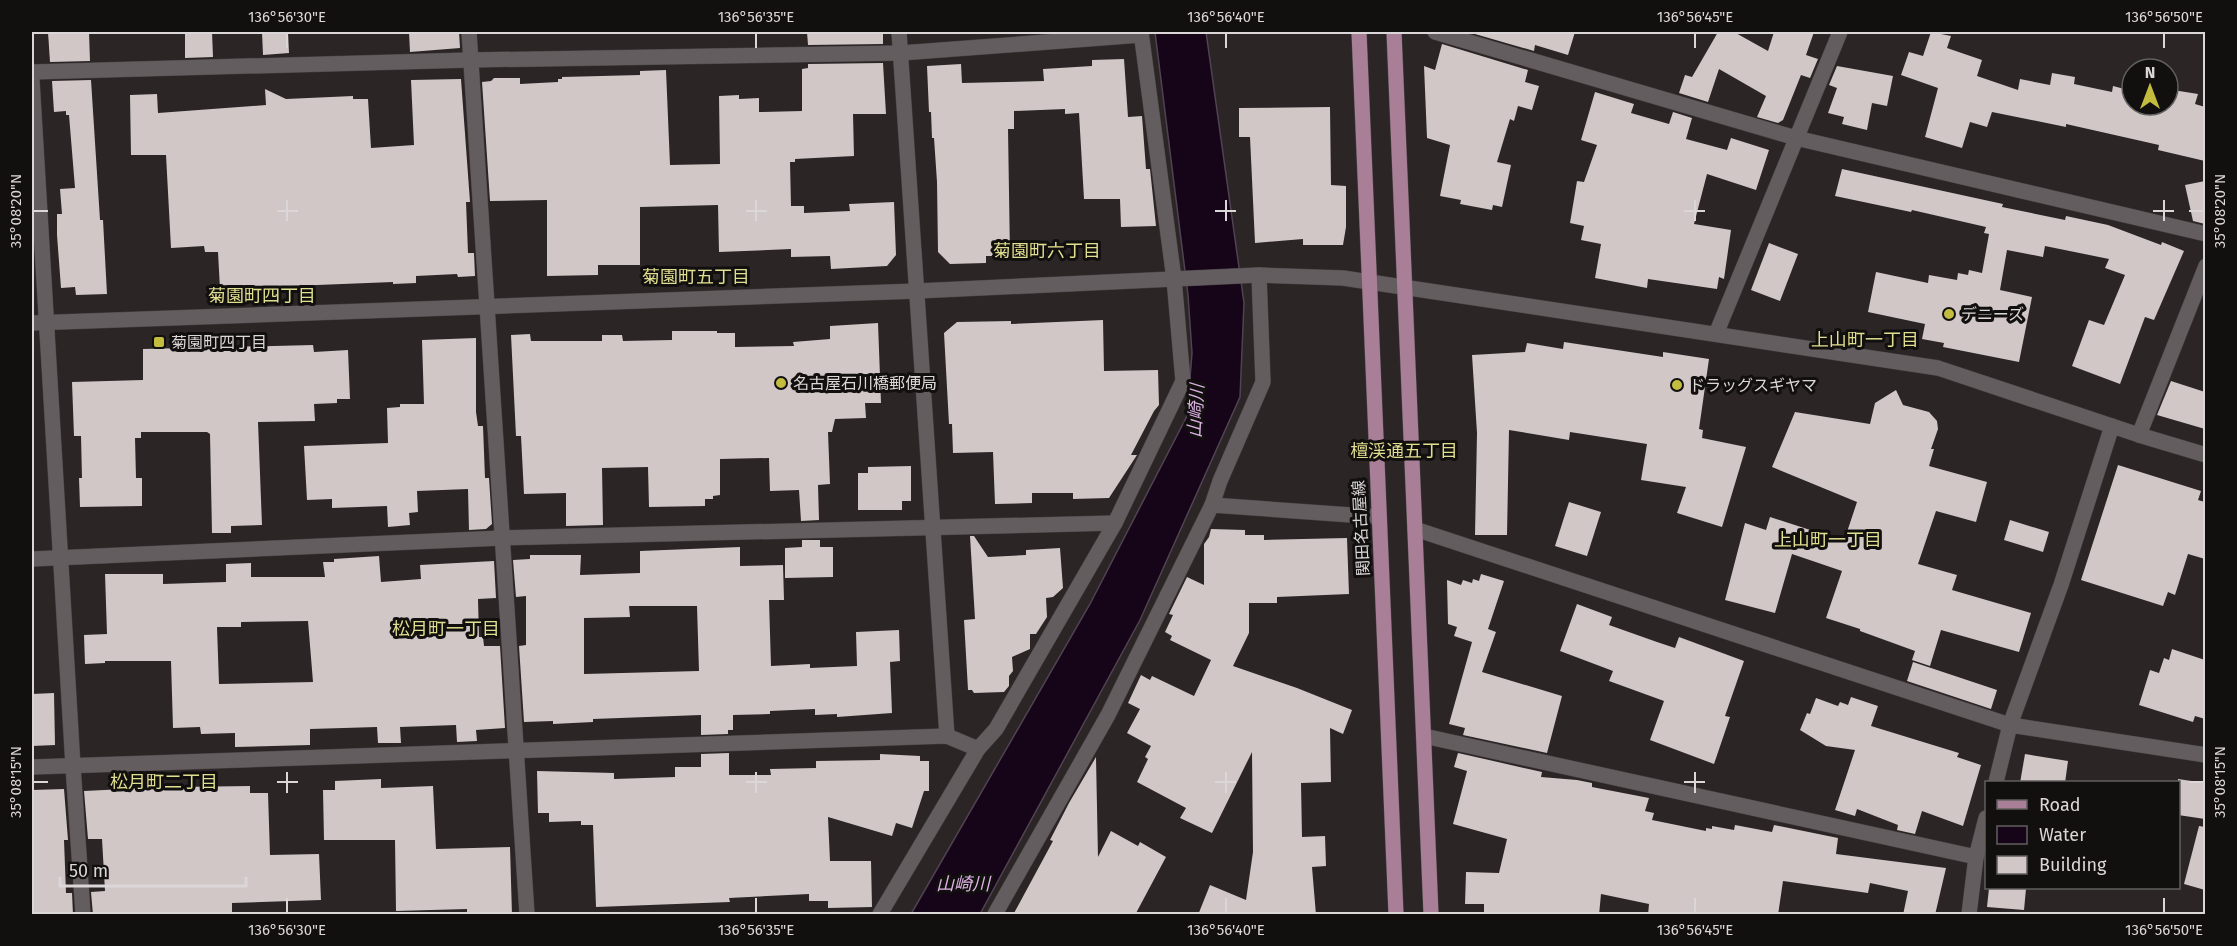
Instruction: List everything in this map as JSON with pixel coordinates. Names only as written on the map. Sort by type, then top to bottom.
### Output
[{"type":"main road","name":"関田名古屋線","points":[[1359,32],[1396,915]]},
{"type":"main road","points":[[1394,32],[1431,915]]},
{"type":"street","points":[[469,32],[528,915]]},
{"type":"street","points":[[899,32],[947,736]]},
{"type":"street","points":[[1435,32],[1796,138],[2205,234]]},
{"type":"street","points":[[1716,334],[1840,32]]},
{"type":"street","points":[[32,72],[470,60],[901,53],[1141,33],[1179,278],[1183,381],[1115,523],[996,729],[978,749],[880,915]]},
{"type":"street","points":[[32,80],[39,323],[60,558],[84,915]]},
{"type":"street","points":[[2139,435],[2205,266]]},
{"type":"street","points":[[995,915],[1108,715],[1212,505],[1220,481],[1263,382],[1258,275]]},
{"type":"street","points":[[39,323],[917,291],[1258,275],[1369,280],[1938,368],[2205,455]]},
{"type":"street","points":[[1996,781],[2010,725],[2061,585],[2112,426]]},
{"type":"street","points":[[1212,505],[1379,517]]},
{"type":"street","points":[[32,559],[502,538],[1115,523]]},
{"type":"street","points":[[1415,529],[2010,725],[2205,754]]},
{"type":"street","points":[[32,767],[947,736],[978,749]]},
{"type":"street","points":[[1424,736],[1976,857]]},
{"type":"street","points":[[1969,915],[1976,857],[1985,822]]},
{"type":"water","name":"山崎川","points":[[1155,32],[1206,32],[1244,303],[1240,397],[1140,620],[980,914],[911,914],[1090,604],[1187,416],[1192,353],[1188,295]]},
{"type":"building","points":[[48,32],[89,32],[90,61],[50,62]]},
{"type":"building","points":[[185,32],[212,32],[213,57],[185,58]]},
{"type":"building","points":[[262,32],[288,32],[289,53],[263,55]]},
{"type":"building","points":[[409,32],[459,32],[460,48],[410,52]]},
{"type":"building","points":[[807,32],[883,32],[883,44],[808,45]]},
{"type":"building","points":[[1468,32],[1575,32],[1568,55],[1535,45],[1534,51]]},
{"type":"building","points":[[1718,32],[1734,32],[1768,51],[1774,32],[1814,32],[1806,55],[1818,59],[1810,78],[1801,75],[1783,120],[1778,123],[1757,117],[1766,96],[1719,69],[1708,102],[1679,93],[1685,75],[1692,77]]},
{"type":"building","points":[[1931,32],[1951,36],[1947,48],[1982,60],[1977,76],[2018,90],[2020,79],[2050,85],[2052,73],[2075,77],[2074,84],[2112,92],[2113,86],[2120,88],[2120,117],[2180,117],[2180,91],[2198,94],[2195,104],[2205,107],[2205,161],[2158,150],[2159,145],[2066,124],[2066,127],[1992,112],[1987,127],[1970,122],[1962,148],[1925,137],[1938,88],[1901,75],[1909,52],[1923,56]]},
{"type":"building","points":[[1442,44],[1528,70],[1525,82],[1539,86],[1532,110],[1518,106],[1514,121],[1510,119],[1497,162],[1511,165],[1502,207],[1493,205],[1492,210],[1460,204],[1461,200],[1440,196],[1450,145],[1427,138],[1424,66],[1435,70]]},
{"type":"building","points":[[1124,59],[1128,117],[1142,116],[1146,169],[1150,169],[1156,226],[1121,227],[1120,199],[1084,199],[1079,113],[1065,114],[1065,109],[1014,111],[1014,129],[1008,129],[1010,256],[986,256],[986,263],[950,264],[938,252],[937,182],[934,138],[932,138],[931,112],[929,112],[927,66],[961,64],[962,83],[1044,81],[1043,69],[1092,66],[1092,60]]},
{"type":"building","points":[[883,63],[886,114],[853,114],[854,156],[795,159],[795,162],[790,162],[791,206],[804,206],[804,213],[850,211],[849,204],[894,202],[896,255],[887,266],[831,269],[830,256],[791,257],[791,249],[719,252],[718,205],[640,207],[640,265],[598,265],[598,275],[547,276],[547,200],[490,201],[482,82],[491,81],[494,78],[520,78],[520,84],[558,82],[558,79],[562,77],[640,75],[640,71],[666,70],[670,165],[720,164],[719,96],[739,95],[739,99],[759,98],[759,112],[802,111],[802,69],[808,68],[808,64]]},
{"type":"building","points":[[1837,66],[1893,76],[1887,106],[1872,103],[1867,130],[1842,124],[1844,117],[1828,113],[1837,88],[1829,85]]},
{"type":"building","points":[[461,79],[470,202],[466,202],[468,253],[474,253],[475,276],[458,277],[457,274],[416,276],[416,283],[220,289],[218,252],[205,252],[204,246],[171,248],[166,155],[131,155],[130,95],[157,94],[158,113],[266,105],[265,89],[286,99],[353,96],[353,99],[368,99],[371,148],[414,145],[411,80]]},
{"type":"building","points":[[91,80],[107,294],[76,295],[75,287],[61,288],[57,235],[57,214],[62,214],[60,189],[75,188],[69,115],[66,115],[66,111],[54,112],[52,81]]},
{"type":"building","points":[[1595,92],[1634,104],[1631,113],[1669,124],[1673,112],[1692,118],[1686,139],[1727,150],[1731,138],[1769,150],[1756,190],[1707,174],[1694,224],[1731,230],[1724,279],[1719,277],[1717,289],[1648,279],[1647,288],[1595,278],[1601,244],[1581,240],[1584,226],[1570,223],[1577,181],[1584,182],[1597,145],[1581,140]]},
{"type":"building","points":[[1330,107],[1331,185],[1346,186],[1346,227],[1343,245],[1303,245],[1303,239],[1255,243],[1250,137],[1239,137],[1239,108]]},
{"type":"building","points":[[1842,169],[2003,204],[2002,207],[2065,220],[2066,216],[2108,225],[2184,251],[2154,320],[2145,317],[2120,384],[2072,366],[2089,320],[2104,325],[2125,275],[2105,268],[2109,259],[2045,246],[2043,257],[2007,250],[2000,290],[2032,297],[2019,362],[1943,347],[1944,343],[1922,339],[1925,324],[1868,312],[1876,272],[1928,283],[1929,275],[1957,280],[1958,273],[1968,275],[1969,270],[1982,273],[1989,234],[1984,233],[1986,227],[1835,196]]},
{"type":"building","points":[[2205,181],[2205,224],[2193,221],[2185,185]]},
{"type":"building","points":[[1769,243],[1798,254],[1780,301],[1751,290]]},
{"type":"building","points":[[1103,320],[1104,371],[1158,370],[1159,405],[1131,455],[1137,455],[1109,498],[1073,499],[1073,493],[1032,493],[1032,503],[995,504],[993,452],[953,453],[952,424],[949,424],[944,333],[957,322],[1011,321],[1011,324]]},
{"type":"building","points":[[878,323],[881,403],[865,403],[866,418],[835,419],[832,432],[828,432],[830,484],[818,485],[819,520],[801,521],[799,490],[770,491],[769,458],[720,459],[720,495],[713,496],[713,499],[705,499],[705,506],[649,507],[648,467],[602,468],[603,525],[566,526],[566,493],[524,494],[521,436],[516,436],[511,335],[530,334],[531,341],[602,341],[602,335],[622,335],[623,341],[672,340],[672,331],[717,331],[717,333],[735,333],[735,347],[794,346],[793,342],[830,339],[830,326]]},
{"type":"building","points":[[476,338],[476,412],[478,426],[483,426],[485,478],[489,478],[492,524],[486,529],[469,530],[468,489],[417,491],[418,512],[409,513],[410,525],[388,527],[387,506],[332,508],[332,499],[307,500],[304,446],[388,443],[387,408],[400,407],[400,404],[424,404],[422,340]]},
{"type":"building","points":[[1564,342],[1663,357],[1663,352],[1709,359],[1699,429],[1703,430],[1702,438],[1746,447],[1722,527],[1677,513],[1686,487],[1641,480],[1647,444],[1570,432],[1569,440],[1509,430],[1507,535],[1475,535],[1477,433],[1472,355],[1525,352],[1527,343],[1563,349]]},
{"type":"building","points":[[313,345],[314,352],[348,350],[350,399],[337,399],[337,403],[314,404],[315,421],[258,422],[262,525],[231,526],[231,533],[212,533],[210,434],[207,432],[141,432],[141,438],[135,438],[136,478],[142,478],[142,506],[80,507],[81,436],[74,436],[72,382],[143,380],[143,349]]},
{"type":"building","points":[[2171,381],[2205,392],[2205,429],[2157,415]]},
{"type":"building","points":[[1896,390],[1903,405],[1929,412],[1937,421],[1938,429],[1931,449],[1934,449],[1929,466],[1987,482],[1976,522],[1936,511],[1918,564],[1957,575],[1952,590],[2031,613],[2019,652],[1941,630],[1930,666],[1912,660],[1915,651],[1826,618],[1842,571],[1792,554],[1775,613],[1725,600],[1745,523],[1766,530],[1770,517],[1844,541],[1857,502],[1772,467],[1795,412],[1870,424],[1875,403]]},
{"type":"building","points":[[2118,465],[2201,491],[2198,500],[2205,502],[2205,559],[2188,554],[2175,595],[2168,592],[2163,606],[2081,580]]},
{"type":"building","points":[[911,466],[911,501],[902,501],[902,510],[858,510],[858,473],[868,473],[868,467]]},
{"type":"building","points":[[1569,502],[1601,512],[1587,556],[1555,546]]},
{"type":"building","points":[[2010,520],[2049,532],[2043,552],[2004,540]]},
{"type":"building","points":[[1211,529],[1245,530],[1245,535],[1264,535],[1264,540],[1347,538],[1349,594],[1277,597],[1277,603],[1249,603],[1249,633],[1233,666],[1352,710],[1343,734],[1330,728],[1331,782],[1301,783],[1302,837],[1325,836],[1326,866],[1312,867],[1316,915],[1198,915],[1210,885],[1246,900],[1253,852],[1252,752],[1212,833],[1180,818],[1186,808],[1137,782],[1148,759],[1145,757],[1151,746],[1127,733],[1140,709],[1128,703],[1141,675],[1150,680],[1152,676],[1194,696],[1211,660],[1170,640],[1172,636],[1165,632],[1173,615],[1169,614],[1187,577],[1204,585],[1204,544]]},
{"type":"building","points":[[970,536],[974,536],[988,557],[1026,555],[1026,550],[1060,548],[1063,588],[1053,597],[1046,598],[1047,617],[1036,634],[1030,634],[1030,649],[1012,657],[1013,671],[1009,676],[1009,686],[1004,692],[974,693],[968,690],[964,620],[975,619]]},
{"type":"building","points":[[802,540],[820,540],[820,547],[833,547],[833,577],[785,578],[785,548],[802,547]]},
{"type":"building","points":[[740,547],[740,566],[783,565],[784,600],[769,600],[771,666],[810,664],[810,668],[857,666],[856,632],[899,630],[900,661],[890,662],[892,713],[837,717],[837,714],[815,715],[815,709],[733,715],[733,730],[728,730],[728,734],[701,735],[701,715],[593,719],[593,722],[553,724],[553,721],[524,722],[519,646],[526,645],[526,596],[516,597],[513,560],[530,559],[530,555],[581,555],[580,575],[640,573],[640,551]],"holes":[[[629,606],[697,606],[699,671],[584,674],[584,618],[630,617]]]},
{"type":"building","points":[[379,556],[381,582],[421,579],[420,565],[494,561],[496,598],[478,599],[479,637],[483,637],[484,646],[500,646],[505,728],[476,730],[477,741],[457,742],[456,725],[400,727],[401,743],[378,743],[377,727],[310,729],[310,745],[235,747],[235,733],[201,734],[200,727],[173,728],[171,661],[105,661],[105,663],[85,664],[84,635],[107,634],[105,574],[163,574],[163,584],[226,582],[226,564],[251,563],[251,577],[325,577],[323,562],[334,562],[334,559]],"holes":[[[308,621],[313,682],[219,684],[217,627],[241,627],[241,622]]]},
{"type":"building","points":[[1481,574],[1504,581],[1488,629],[1496,632],[1482,672],[1562,696],[1547,753],[1463,735],[1465,728],[1449,724],[1472,642],[1454,636],[1457,627],[1448,624],[1447,580],[1461,585],[1463,580],[1472,583],[1473,579],[1479,581]]},
{"type":"building","points":[[1577,604],[1612,617],[1609,625],[1657,642],[1675,648],[1679,637],[1744,661],[1725,716],[1730,717],[1714,764],[1650,740],[1664,701],[1609,681],[1613,671],[1560,651]]},
{"type":"building","points":[[2172,649],[2205,660],[2205,719],[2195,716],[2193,722],[2139,705],[2150,670],[2159,673],[2164,658],[2169,660]]},
{"type":"building","points":[[1913,662],[1997,690],[1991,709],[1907,681]]},
{"type":"building","points":[[54,693],[55,745],[32,746],[32,694]]},
{"type":"building","points":[[1851,697],[1878,706],[1871,726],[1959,753],[1957,757],[1981,765],[1963,826],[1922,811],[1915,834],[1897,830],[1898,825],[1857,809],[1855,816],[1835,810],[1855,750],[1826,746],[1800,730],[1816,698],[1838,706],[1840,702],[1848,705]]},
{"type":"building","points":[[729,753],[729,775],[771,775],[770,769],[816,768],[816,761],[880,760],[880,754],[920,756],[920,761],[929,761],[929,791],[924,791],[912,828],[896,823],[892,836],[828,817],[830,861],[871,861],[872,907],[828,908],[828,901],[809,901],[809,894],[729,898],[730,902],[596,907],[593,825],[581,825],[581,821],[549,822],[549,813],[538,813],[537,771],[614,773],[614,779],[675,777],[675,767],[701,767],[701,754]]},
{"type":"building","points":[[1458,753],[1542,772],[1541,777],[1577,780],[1592,783],[1592,787],[1649,798],[1645,811],[1654,813],[1652,820],[1706,831],[1706,828],[1712,829],[1712,826],[1734,830],[1735,825],[1772,832],[1774,825],[1838,838],[1836,854],[1946,868],[1935,915],[1903,915],[1908,891],[1870,883],[1868,893],[1783,881],[1778,915],[1648,915],[1649,904],[1601,894],[1599,915],[1484,915],[1484,904],[1465,904],[1466,872],[1499,873],[1507,839],[1453,824],[1467,771],[1454,767]]},
{"type":"building","points":[[2025,754],[2068,761],[2065,781],[2020,781]]},
{"type":"building","points":[[1096,757],[1098,857],[1111,831],[1138,846],[1140,842],[1166,857],[1135,915],[1013,915],[1053,841],[1050,840],[1069,803]]},
{"type":"building","points":[[381,779],[381,788],[433,786],[436,849],[510,847],[512,915],[467,915],[467,909],[396,911],[395,840],[324,840],[323,790],[335,790],[335,781]]},
{"type":"building","points":[[2178,779],[2205,783],[2205,819],[2180,815],[2180,781]]},
{"type":"building","points":[[178,783],[178,787],[250,786],[250,793],[268,793],[270,855],[319,854],[321,900],[232,903],[232,915],[93,915],[91,892],[105,891],[102,839],[88,839],[84,791],[125,789],[125,784]]},
{"type":"building","points":[[64,789],[68,840],[64,840],[66,893],[72,893],[73,915],[32,915],[32,790]]},
{"type":"building","points":[[2199,826],[2205,827],[2205,890],[2184,884]]},
{"type":"building","points":[[1989,889],[2026,889],[2024,910],[1987,907]]},
{"type":"place","name":"デニーズ","points":[[1949,314]]},
{"type":"place","name":"菊園町四丁目","points":[[159,342]]},
{"type":"place","name":"名古屋石川橋郵便局","points":[[781,383]]},
{"type":"place","name":"ドラッグスギヤマ","points":[[1677,385]]},
{"type":"district","name":"菊園町六丁目","points":[[1047,251]]},
{"type":"district","name":"菊園町五丁目","points":[[696,277]]},
{"type":"district","name":"菊園町四丁目","points":[[262,296]]},
{"type":"district","name":"上山町一丁目","points":[[1865,340]]},
{"type":"district","name":"檀渓通五丁目","points":[[1404,451]]},
{"type":"district","name":"上山町一丁目","points":[[1828,540]]},
{"type":"district","name":"松月町一丁目","points":[[446,629]]},
{"type":"district","name":"松月町二丁目","points":[[164,782]]}]
